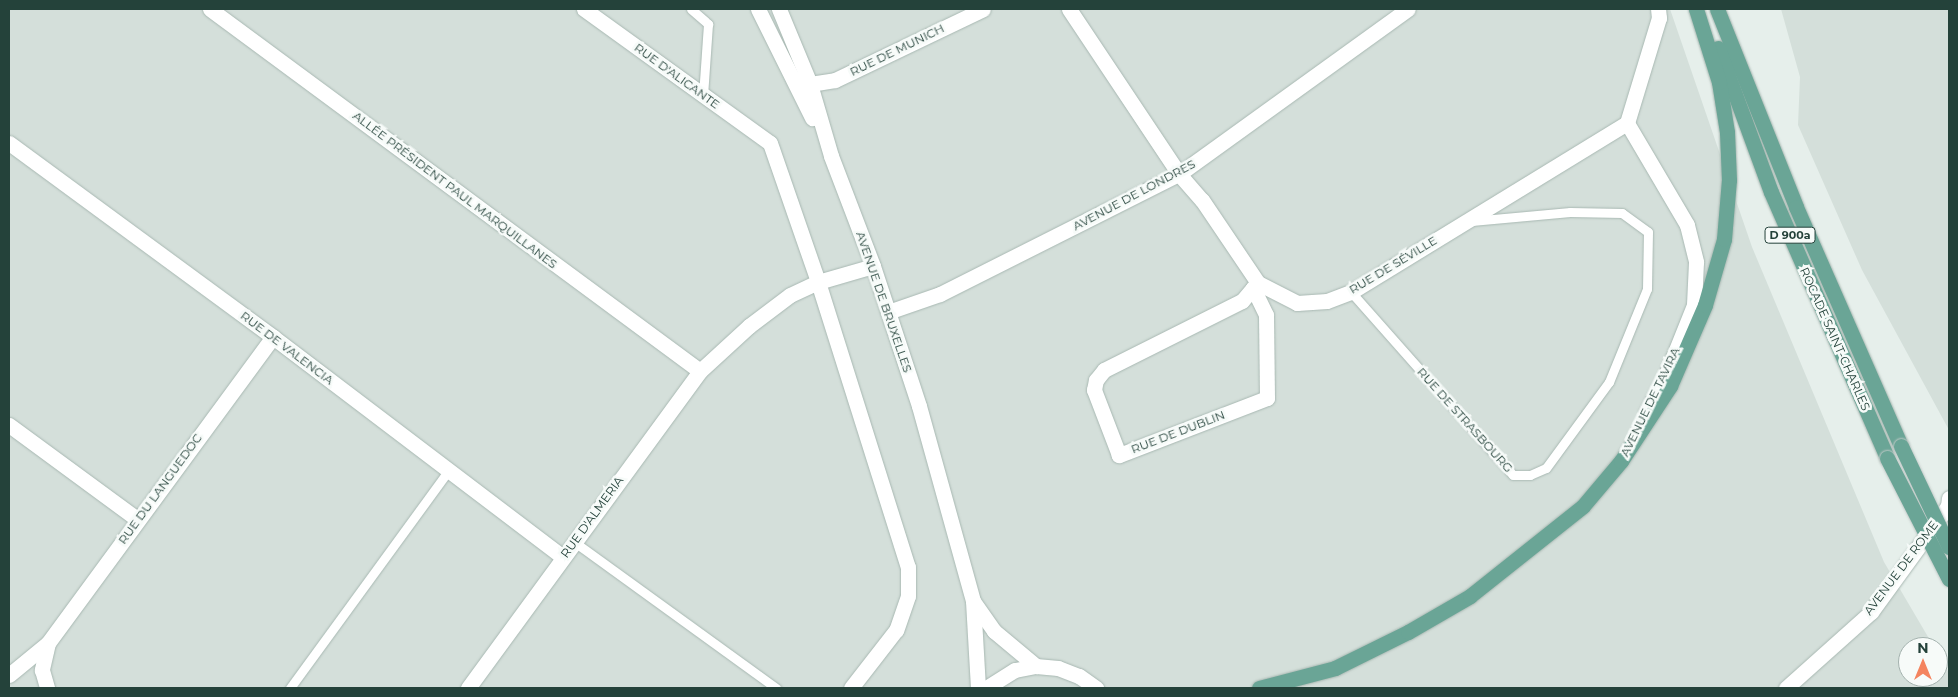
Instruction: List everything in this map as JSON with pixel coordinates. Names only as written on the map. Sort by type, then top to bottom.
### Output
[{"type":"main road","points":[[1260,688],[1335,668],[1408,632],[1470,596],[1561,526],[1583,506],[1620,461],[1670,386],[1705,305],[1724,239],[1730,180],[1727,132],[1718,82],[1696,9]]},
{"type":"main road","name":"ROCADE SAINT-CHARLES","points":[[1703,9],[1771,192],[1887,458],[1949,579]]},
{"type":"main road","name":"ROCADE SAINT-CHARLES","points":[[1717,9],[1796,207],[1901,446],[1949,547]]},
{"type":"main road","points":[[1901,446],[1949,532]]},
{"type":"street","name":"ALLÉE PRÉSIDENT PAUL MARQUILLANES","points":[[210,9],[700,371]]},
{"type":"street","name":"RUE D'ALICANTE","points":[[584,9],[770,144],[818,282]]},
{"type":"street","points":[[758,9],[830,156]]},
{"type":"street","name":"AVENUE DE BRUXELLES","points":[[779,9],[810,84],[830,156],[873,266],[919,406],[973,601],[978,688]]},
{"type":"street","name":"RUE DE MUNICH","points":[[810,84],[835,80],[983,9]]},
{"type":"street","name":"RUE DE SÉVILLE","points":[[1069,9],[1179,174],[1202,200],[1256,286],[1297,303],[1328,300],[1351,292],[1626,123]]},
{"type":"street","name":"AVENUE DE LONDRES","points":[[888,312],[940,294],[1179,174],[1408,9]]},
{"type":"street","points":[[1626,123],[1659,18],[1658,9]]},
{"type":"street","name":"AVENUE DE TAVIRA","points":[[1620,461],[1666,375],[1694,305],[1696,262],[1688,225],[1626,123]]},
{"type":"street","name":"RUE DE VALENCIA","points":[[9,143],[273,337],[562,556]]},
{"type":"street","name":"RUE D'ALMERIA","points":[[468,688],[555,572],[562,556],[700,371],[790,295],[818,282],[873,266]]},
{"type":"street","points":[[818,282],[908,567],[908,596],[896,630],[851,688]]},
{"type":"street","name":"RUE DE DUBLIN","points":[[1256,286],[1266,315],[1267,398],[1119,455],[1094,390],[1096,380],[1104,370],[1242,301],[1256,286]]},
{"type":"street","name":"RUE DU LANGUEDOC","points":[[9,675],[48,643],[137,519],[273,337]]},
{"type":"street","points":[[9,425],[137,519]]},
{"type":"street","name":"AVENUE DE ROME","points":[[1786,688],[1871,612],[1949,503]]},
{"type":"street","name":"AVENUE DE BRUXELLES","points":[[973,601],[1001,638],[1036,666]]},
{"type":"street","name":"RUE DU LANGUEDOC","points":[[47,688],[42,670],[48,643]]},
{"type":"street","points":[[986,688],[1015,670],[1036,666],[1058,668],[1079,676],[1096,688]]},
{"type":"lane","points":[[692,9],[707,20],[703,95]]},
{"type":"lane","name":"RUE DE STRASBOURG","points":[[1351,292],[1513,475],[1530,475],[1546,468],[1609,382],[1647,289],[1648,232],[1622,212],[1570,212],[1465,222]]},
{"type":"lane","points":[[290,688],[449,470]]},
{"type":"lane","points":[[573,541],[776,688]]},
{"type":"shaded area","points":[[9,9],[1670,9],[1752,247],[1884,562],[1928,637],[1898,637],[1898,687],[1948,687],[1948,671],[1949,673],[1949,688],[9,688]]},
{"type":"shaded area","points":[[1781,9],[1949,9],[1949,430],[1862,270],[1798,125],[1800,77]]}]
